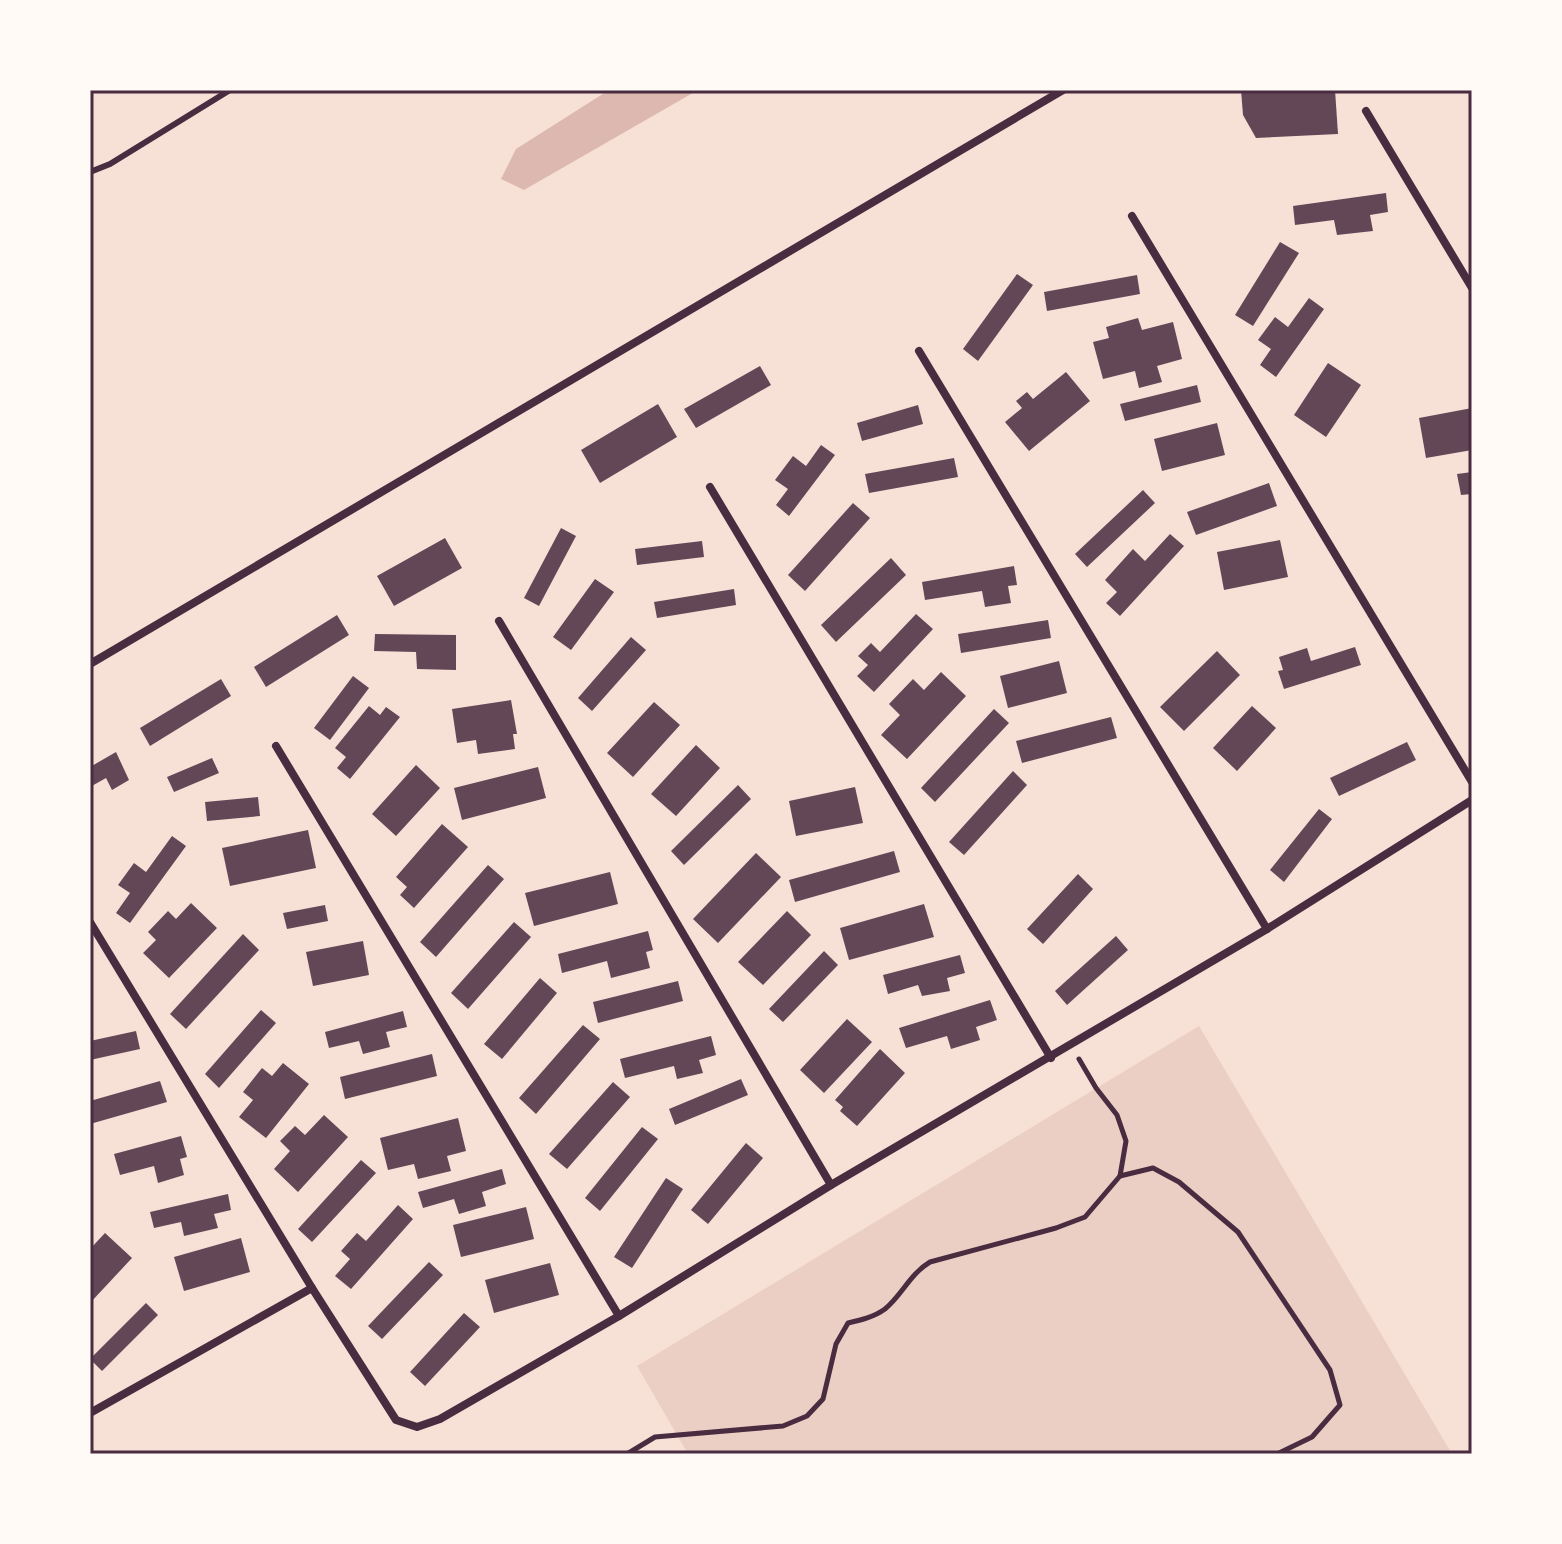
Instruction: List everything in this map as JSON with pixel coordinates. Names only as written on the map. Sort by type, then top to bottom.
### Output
[{"type":"street","points":[[90,664],[1063,90]]},
{"type":"street","points":[[1366,111],[1472,288]]},
{"type":"street","points":[[1132,216],[1472,782]]},
{"type":"street","points":[[919,351],[1267,929]]},
{"type":"street","points":[[710,487],[1051,1058]]},
{"type":"street","points":[[499,621],[831,1185]]},
{"type":"street","points":[[276,746],[619,1316]]},
{"type":"street","points":[[90,922],[312,1288],[396,1420],[417,1427],[440,1419],[619,1316],[831,1185],[1071,1047],[1267,929],[1472,800]]},
{"type":"street","points":[[90,1413],[312,1288]]},
{"type":"lane","points":[[90,172],[110,164],[230,90]]},
{"type":"path","points":[[627,1454],[655,1437],[783,1426],[807,1416],[823,1399],[836,1344],[848,1323],[868,1318],[886,1308],[917,1270],[930,1262],[1056,1228],[1085,1217],[1120,1176],[1126,1141],[1117,1115],[1071,1047]]},
{"type":"path","points":[[1120,1176],[1153,1168],[1179,1182],[1238,1232],[1330,1370],[1340,1405],[1312,1437],[1277,1454]]},
{"type":"shaded area","points":[[609,90],[698,90],[524,190],[501,179],[516,149]]},
{"type":"shaded area","points":[[1199,1026],[1452,1454],[688,1454],[637,1366]]},
{"type":"building","points":[[1241,90],[1335,90],[1338,134],[1256,138],[1243,115]]},
{"type":"building","points":[[1386,193],[1388,212],[1370,215],[1373,231],[1337,235],[1334,220],[1295,225],[1293,206]]},
{"type":"building","points":[[1280,242],[1299,253],[1253,326],[1235,315]]},
{"type":"building","points":[[1017,274],[1033,285],[978,361],[963,349]]},
{"type":"building","points":[[1137,275],[1140,294],[1047,311],[1044,292]]},
{"type":"building","points":[[1309,298],[1324,309],[1276,377],[1260,365],[1271,349],[1258,340],[1275,317],[1288,327]]},
{"type":"building","points":[[1138,318],[1142,330],[1173,322],[1182,359],[1157,366],[1162,382],[1139,388],[1135,371],[1103,379],[1093,342],[1109,338],[1106,327]]},
{"type":"building","points":[[1328,363],[1361,385],[1326,437],[1294,415]]},
{"type":"building","points":[[760,366],[771,385],[696,428],[684,409]]},
{"type":"building","points":[[1066,372],[1090,401],[1029,451],[1005,422],[1022,408],[1016,401],[1027,392],[1033,399]]},
{"type":"building","points":[[1197,385],[1201,402],[1125,421],[1120,404]]},
{"type":"building","points":[[658,404],[677,437],[600,483],[581,450]]},
{"type":"building","points":[[918,405],[923,424],[862,441],[857,423]]},
{"type":"building","points":[[1472,408],[1472,450],[1426,458],[1419,418]]},
{"type":"building","points":[[1217,423],[1225,455],[1162,471],[1154,439]]},
{"type":"building","points":[[821,445],[835,455],[789,516],[776,505],[788,489],[775,480],[793,456],[806,466]]},
{"type":"building","points":[[954,458],[958,477],[869,493],[865,474]]},
{"type":"building","points":[[1472,472],[1472,494],[1461,495],[1457,474]]},
{"type":"building","points":[[1269,483],[1277,506],[1196,535],[1187,512]]},
{"type":"building","points":[[1143,490],[1155,503],[1087,567],[1075,554]]},
{"type":"building","points":[[853,503],[870,518],[805,591],[788,575]]},
{"type":"building","points":[[561,528],[576,536],[539,606],[524,598]]},
{"type":"building","points":[[1170,534],[1184,546],[1120,616],[1106,603],[1117,592],[1105,580],[1133,549],[1145,561]]},
{"type":"building","points":[[445,538],[462,568],[394,606],[377,576]]},
{"type":"building","points":[[1280,540],[1288,577],[1224,590],[1217,552]]},
{"type":"building","points":[[702,541],[704,557],[637,565],[635,549]]},
{"type":"building","points":[[891,558],[906,575],[836,642],[821,625]]},
{"type":"building","points":[[1014,566],[1017,585],[1008,586],[1011,603],[985,607],[982,591],[925,600],[922,582]]},
{"type":"building","points":[[595,579],[614,592],[571,650],[553,637]]},
{"type":"building","points":[[734,589],[736,605],[657,618],[654,602]]},
{"type":"building","points":[[916,614],[933,629],[874,692],[857,676],[868,665],[858,656],[871,643],[880,652]]},
{"type":"building","points":[[337,615],[349,635],[266,687],[254,667]]},
{"type":"building","points":[[1048,620],[1051,638],[961,653],[958,634]]},
{"type":"building","points":[[375,634],[456,635],[456,670],[417,669],[416,652],[374,651]]},
{"type":"building","points":[[631,637],[646,650],[592,711],[578,698]]},
{"type":"building","points":[[1355,647],[1361,665],[1284,689],[1278,671],[1283,670],[1279,657],[1307,648],[1311,661]]},
{"type":"building","points":[[1217,651],[1240,675],[1184,731],[1160,707]]},
{"type":"building","points":[[1059,661],[1067,693],[1008,708],[1000,676]]},
{"type":"building","points":[[941,672],[966,696],[907,759],[881,735],[900,715],[889,704],[913,679],[924,690]]},
{"type":"building","points":[[353,676],[369,688],[330,740],[314,728]]},
{"type":"building","points":[[221,679],[231,696],[150,746],[140,728]]},
{"type":"building","points":[[511,700],[517,734],[513,734],[515,749],[478,754],[476,740],[457,743],[452,709]]},
{"type":"building","points":[[654,702],[680,725],[633,777],[607,753]]},
{"type":"building","points":[[369,706],[380,715],[386,707],[400,717],[350,779],[337,768],[346,757],[335,748]]},
{"type":"building","points":[[1252,706],[1276,728],[1237,771],[1213,748]]},
{"type":"building","points":[[994,709],[1009,723],[935,802],[921,788]]},
{"type":"building","points":[[1111,717],[1117,738],[1022,763],[1016,741]]},
{"type":"building","points":[[1407,742],[1416,760],[1339,796],[1330,778]]},
{"type":"building","points":[[696,745],[720,768],[676,816],[651,794]]},
{"type":"building","points":[[116,752],[129,780],[112,790],[106,778],[90,787],[90,767]]},
{"type":"building","points":[[212,758],[219,773],[174,792],[167,777]]},
{"type":"building","points":[[416,765],[440,788],[396,836],[372,814]]},
{"type":"building","points":[[538,767],[546,798],[462,820],[454,788]]},
{"type":"building","points":[[1013,771],[1027,785],[964,855],[949,842]]},
{"type":"building","points":[[738,785],[751,799],[684,865],[671,851]]},
{"type":"building","points":[[855,787],[863,823],[796,836],[789,801]]},
{"type":"building","points":[[258,797],[260,816],[207,821],[205,802]]},
{"type":"building","points":[[1319,809],[1332,819],[1284,882],[1270,870]]},
{"type":"building","points":[[442,824],[468,847],[414,908],[400,895],[407,887],[396,877]]},
{"type":"building","points":[[308,830],[316,868],[230,886],[222,848]]},
{"type":"building","points":[[172,836],[186,846],[130,923],[116,913],[130,893],[118,885],[134,863],[146,872]]},
{"type":"building","points":[[894,851],[900,872],[795,902],[789,880]]},
{"type":"building","points":[[756,853],[781,877],[718,943],[693,919]]},
{"type":"building","points":[[488,865],[504,879],[436,957],[420,942]]},
{"type":"building","points":[[610,872],[618,904],[534,926],[525,893]]},
{"type":"building","points":[[1078,874],[1093,889],[1043,944],[1027,929]]},
{"type":"building","points":[[191,903],[217,928],[169,978],[143,953],[156,940],[148,932],[168,911],[176,919]]},
{"type":"building","points":[[924,904],[934,937],[849,960],[840,928]]},
{"type":"building","points":[[325,905],[328,921],[287,929],[283,913]]},
{"type":"building","points":[[787,911],[811,935],[763,985],[738,962]]},
{"type":"building","points":[[514,922],[531,937],[468,1009],[451,993]]},
{"type":"building","points":[[648,931],[653,950],[646,952],[650,968],[611,978],[607,961],[562,973],[558,954]]},
{"type":"building","points":[[243,934],[259,950],[186,1029],[170,1014]]},
{"type":"building","points":[[1116,936],[1128,950],[1067,1005],[1055,991]]},
{"type":"building","points":[[363,941],[369,975],[313,986],[306,952]]},
{"type":"building","points":[[824,951],[838,965],[783,1022],[769,1009]]},
{"type":"building","points":[[960,955],[965,973],[947,978],[950,991],[922,996],[918,985],[888,994],[883,975]]},
{"type":"building","points":[[540,978],[557,993],[502,1059],[484,1044]]},
{"type":"building","points":[[678,981],[683,1001],[598,1023],[593,1002]]},
{"type":"building","points":[[990,1000],[997,1020],[976,1027],[980,1040],[951,1049],[947,1036],[906,1048],[899,1028]]},
{"type":"building","points":[[261,1010],[276,1023],[219,1088],[205,1074]]},
{"type":"building","points":[[403,1011],[407,1027],[386,1032],[390,1047],[363,1054],[359,1041],[329,1048],[325,1032]]},
{"type":"building","points":[[847,1019],[872,1042],[824,1093],[800,1070]]},
{"type":"building","points":[[583,1025],[600,1039],[536,1114],[519,1098]]},
{"type":"building","points":[[136,1031],[140,1049],[90,1060],[90,1041]]},
{"type":"building","points":[[711,1036],[716,1055],[699,1060],[703,1073],[677,1079],[674,1066],[625,1078],[620,1059]]},
{"type":"building","points":[[880,1049],[905,1073],[857,1126],[840,1111],[843,1107],[835,1100]]},
{"type":"building","points":[[432,1054],[437,1076],[345,1099],[340,1077]]},
{"type":"building","points":[[283,1063],[309,1084],[266,1138],[239,1117],[253,1100],[243,1092],[262,1068],[272,1076]]},
{"type":"building","points":[[741,1079],[748,1095],[675,1125],[669,1109]]},
{"type":"building","points":[[160,1081],[167,1102],[90,1124],[90,1101]]},
{"type":"building","points":[[613,1082],[630,1097],[567,1169],[549,1154]]},
{"type":"building","points":[[324,1115],[348,1137],[298,1192],[274,1169],[290,1151],[280,1141],[295,1126],[305,1135]]},
{"type":"building","points":[[458,1118],[466,1151],[447,1156],[451,1171],[418,1179],[414,1164],[388,1170],[380,1138]]},
{"type":"building","points":[[642,1127],[658,1139],[600,1211],[585,1198]]},
{"type":"building","points":[[181,1136],[187,1157],[180,1159],[184,1175],[158,1183],[154,1166],[120,1175],[114,1154]]},
{"type":"building","points":[[746,1143],[763,1158],[708,1224],[691,1210]]},
{"type":"building","points":[[361,1160],[376,1173],[312,1242],[298,1229]]},
{"type":"building","points":[[502,1169],[506,1184],[482,1192],[486,1206],[459,1214],[454,1199],[423,1208],[418,1192]]},
{"type":"building","points":[[666,1178],[683,1189],[632,1268],[614,1257]]},
{"type":"building","points":[[228,1194],[231,1210],[214,1214],[218,1228],[184,1236],[181,1222],[154,1228],[150,1212]]},
{"type":"building","points":[[398,1205],[413,1219],[351,1289],[335,1276],[350,1259],[341,1251],[357,1233],[366,1241]]},
{"type":"building","points":[[526,1207],[534,1239],[461,1257],[453,1225]]},
{"type":"building","points":[[105,1233],[132,1258],[90,1303],[90,1249]]},
{"type":"building","points":[[241,1238],[250,1272],[184,1291],[174,1257]]},
{"type":"building","points":[[429,1262],[443,1275],[382,1339],[368,1326]]},
{"type":"building","points":[[550,1263],[559,1295],[494,1313],[485,1280]]},
{"type":"building","points":[[146,1303],[158,1315],[102,1371],[90,1359]]},
{"type":"building","points":[[464,1313],[480,1327],[425,1386],[410,1372]]}]
